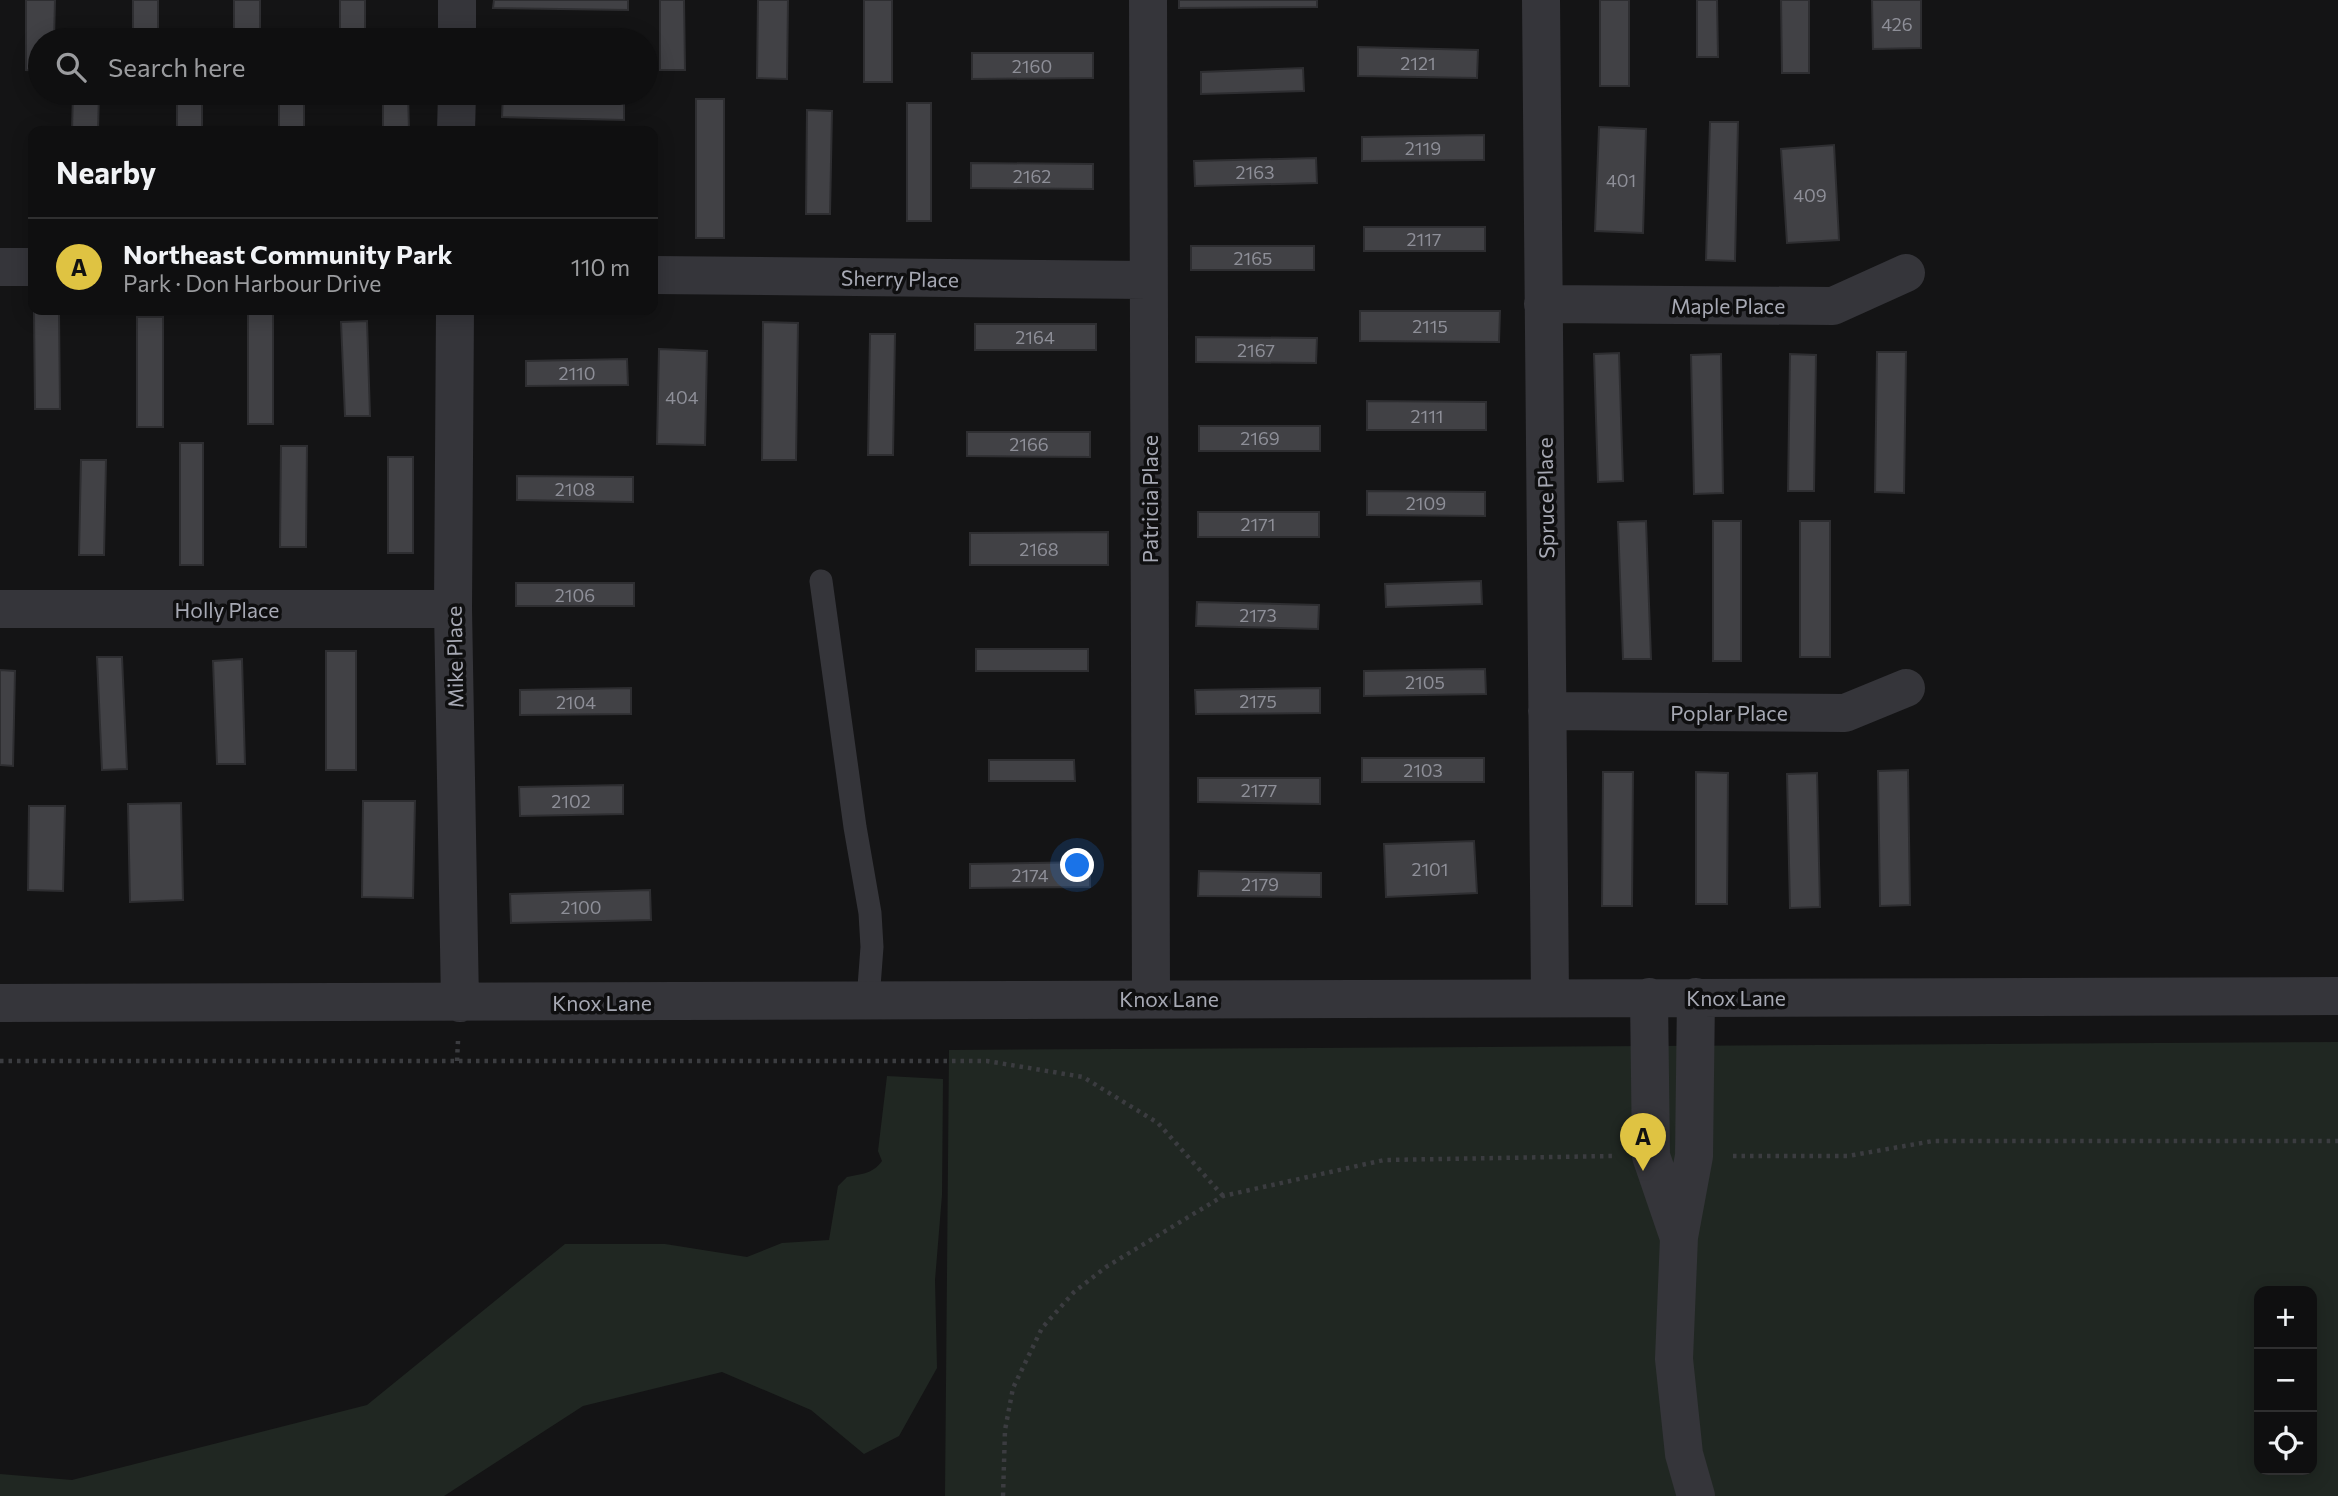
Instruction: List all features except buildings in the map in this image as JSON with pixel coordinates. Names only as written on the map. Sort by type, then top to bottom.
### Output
[{"type":"street","points":[[457,0],[457,28]]},
{"type":"street","name":"Patricia Place","points":[[1148,0],[1151,998]]},
{"type":"street","name":"Spruce Place","points":[[1542,0],[1550,997]]},
{"type":"street","points":[[456,126],[457,105]]},
{"type":"street","points":[[0,267],[28,267]]},
{"type":"street","name":"Maple Place","points":[[1543,304],[1833,306],[1906,273]]},
{"type":"street","name":"Sherry Place","points":[[658,275],[1147,280]]},
{"type":"street","name":"Mike Place","points":[[455,315],[453,610],[460,1003]]},
{"type":"street","name":"Holly Place","points":[[0,609],[453,610]]},
{"type":"street","name":"Poplar Place","points":[[1547,710],[1844,713],[1906,688]]},
{"type":"street","name":"Knox Lane","points":[[0,1003],[2338,996]]},
{"type":"street","points":[[1649,997],[1651,1156],[1679,1237]]},
{"type":"street","points":[[1696,997],[1694,1156],[1679,1237],[1674,1359],[1684,1454],[1696,1496]]},
{"type":"lane","points":[[821,581],[855,827],[870,914],[873,947],[868,1000]]},
{"type":"path","points":[[0,1061],[987,1061],[1083,1077],[1157,1123],[1223,1196]]},
{"type":"path","points":[[1694,1156],[1848,1156],[1933,1141],[2338,1141]]},
{"type":"path","points":[[1003,1496],[1005,1430],[1013,1388],[1042,1328],[1074,1292],[1106,1267],[1223,1196],[1384,1160],[1651,1156]]},
{"type":"shaded area","points":[[2338,1042],[2338,1496],[945,1496],[949,1050]]},
{"type":"shaded area","points":[[887,1076],[943,1079],[942,1195],[935,1280],[937,1368],[899,1436],[864,1454],[811,1410],[722,1372],[583,1406],[444,1496],[0,1496],[0,1474],[72,1480],[367,1405],[565,1244],[665,1244],[747,1257],[782,1243],[829,1240],[838,1186],[847,1177],[871,1171],[882,1161],[878,1151]]},
{"type":"place","name":"Northeast Community Park","points":[[1643,1171]]}]
